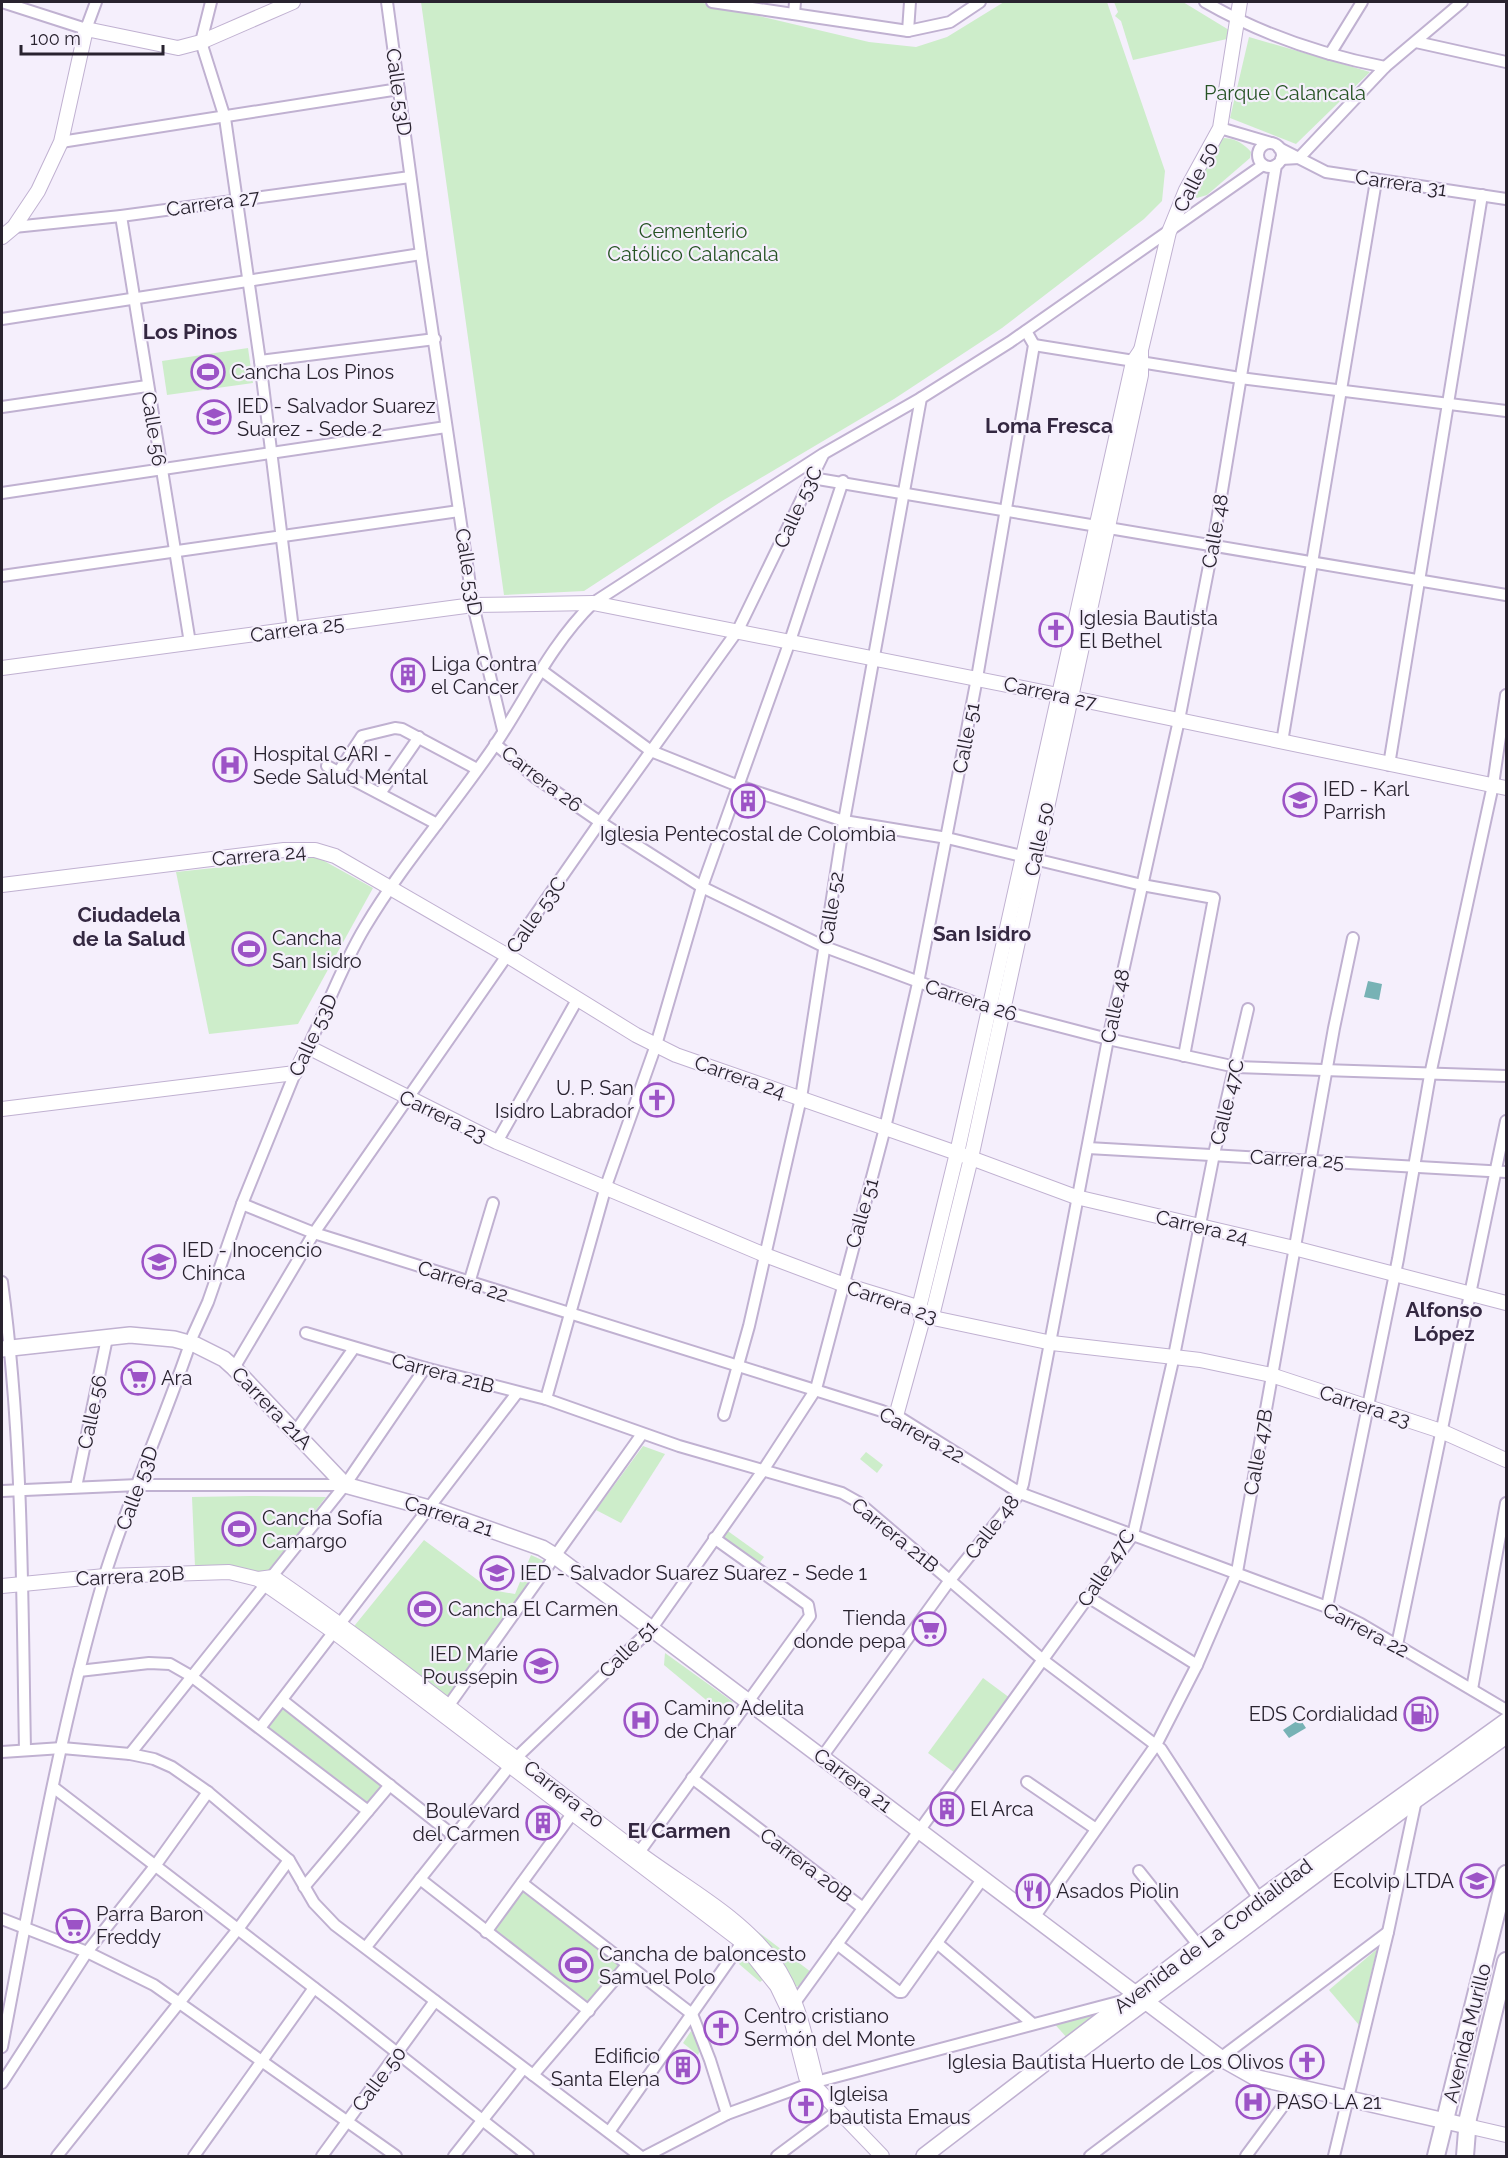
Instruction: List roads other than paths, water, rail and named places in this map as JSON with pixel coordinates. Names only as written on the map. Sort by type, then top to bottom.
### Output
[{"type":"main road","points":[[6,1348],[152,1336],[190,1343]]},
{"type":"main road","name":"Carrera 21A","points":[[190,1343],[216,1354],[234,1368],[345,1485]]},
{"type":"main road","name":"Carrera 21","points":[[345,1485],[429,1508],[542,1548],[555,1556],[1035,1916],[1138,1998],[1222,2059],[1254,2077],[1467,2126]]},
{"type":"main road","name":"Avenida de La Cordialidad","points":[[939,2157],[1259,1899],[1506,1721]]},
{"type":"main road","name":"Avenida de La Cordialidad","points":[[924,2157],[1138,1998],[1506,1736]]},
{"type":"main road","name":"Avenida Murillo","points":[[1436,2157],[1506,1874]]},
{"type":"main road","name":"Avenida Murillo","points":[[1465,2157],[1467,2126],[1506,1961]]},
{"type":"street","points":[[2,2],[86,29],[172,48],[201,42],[279,4],[293,2]]},
{"type":"street","points":[[7,233],[38,191],[62,142],[86,29],[96,2]]},
{"type":"street","points":[[211,2],[201,42],[225,118],[238,200],[293,629]]},
{"type":"street","name":"Calle 53D","points":[[2,2047],[53,1787],[79,1671],[105,1576],[190,1343],[208,1302],[242,1204],[295,1073],[364,929],[390,888],[503,730],[473,605],[435,339],[420,254],[387,2]]},
{"type":"street","points":[[712,2],[908,31],[950,22],[980,2]]},
{"type":"street","points":[[794,14],[795,2]]},
{"type":"street","points":[[908,31],[910,2]]},
{"type":"street","points":[[1204,2],[1237,21],[1330,54],[1385,67]]},
{"type":"street","name":"Calle 50","points":[[896,1416],[971,1158],[1021,855],[1063,696],[1169,232],[1186,190],[1220,128],[1240,2]]},
{"type":"street","points":[[1330,54],[1362,2]]},
{"type":"street","points":[[503,730],[574,621],[593,603],[673,548],[823,454],[921,398],[1026,331],[1169,232],[1270,157],[1296,157],[1309,149],[1385,67],[1462,2]]},
{"type":"street","points":[[1416,42],[1506,62]]},
{"type":"street","points":[[62,142],[399,89]]},
{"type":"street","points":[[1220,128],[1249,138],[1270,157]]},
{"type":"street","points":[[1249,138],[1270,157]]},
{"type":"street","name":"Calle 48","points":[[822,1757],[950,1580],[1020,1493],[1052,1343],[1076,1197],[1088,1148],[1108,1039],[1179,720],[1213,545],[1270,195],[1270,157]]},
{"type":"street","name":"Carrera 31","points":[[1296,157],[1326,172],[1506,199]]},
{"type":"street","name":"Carrera 27","points":[[7,233],[410,177]]},
{"type":"street","points":[[1282,742],[1376,181]]},
{"type":"street","points":[[1186,190],[1190,203],[1200,208]]},
{"type":"street","points":[[1389,765],[1482,195]]},
{"type":"street","name":"Calle 56","points":[[121,216],[132,299],[190,643]]},
{"type":"street","points":[[2,319],[420,254]]},
{"type":"street","points":[[1026,331],[1034,345],[1139,358],[1240,378],[1506,411]]},
{"type":"street","points":[[260,361],[435,339]]},
{"type":"street","name":"Calle 51","points":[[366,1947],[514,1761],[652,1628],[762,1472],[816,1389],[885,1128],[918,983],[977,678],[1034,345]]},
{"type":"street","points":[[2,407],[147,386]]},
{"type":"street","name":"Calle 52","points":[[724,1415],[765,1255],[801,1098],[844,821],[921,398]]},
{"type":"street","points":[[2,493],[446,427]]},
{"type":"street","name":"Calle 53C","points":[[234,1368],[314,1233],[600,822],[738,630],[823,454]]},
{"type":"street","points":[[812,478],[843,481],[1506,595]]},
{"type":"street","points":[[546,1399],[606,1186],[656,1045],[702,887],[736,785],[790,640],[843,481]]},
{"type":"street","points":[[2,576],[459,511]]},
{"type":"street","name":"Carrera 27","points":[[593,603],[874,657],[1500,787]]},
{"type":"street","name":"Carrera 25","points":[[2,666],[473,605],[593,603]]},
{"type":"street","points":[[541,670],[651,751],[736,785],[844,821],[947,838],[1142,885],[1214,898],[1184,1056]]},
{"type":"street","points":[[1327,1607],[1395,1274],[1430,1075],[1500,787],[1506,695]]},
{"type":"street","name":"Calle 50","points":[[925,1315],[957,1153],[1036,858],[1063,696]]},
{"type":"street","points":[[339,771],[360,738],[366,734],[395,728],[419,737],[477,769]]},
{"type":"street","points":[[381,792],[419,737]]},
{"type":"street","name":"Carrera 26","points":[[495,744],[536,778],[702,887],[825,947],[995,1010],[1108,1039],[1236,1067],[1326,1072],[1506,1076]]},
{"type":"street","points":[[327,766],[381,792],[437,824]]},
{"type":"street","name":"Carrera 24","points":[[2,885],[284,850],[315,850],[335,856],[676,1056],[801,1098],[1076,1197],[1294,1248],[1506,1303]]},
{"type":"street","name":"Calle 47B","points":[[1035,1916],[1156,1745],[1197,1665],[1237,1572],[1326,1072],[1353,938]]},
{"type":"street","points":[[497,1142],[577,1000]]},
{"type":"street","name":"Calle 47C","points":[[792,2006],[1133,1535],[1174,1356],[1214,1154],[1248,1009]]},
{"type":"street","name":"Carrera 23","points":[[308,1047],[497,1142],[606,1186],[765,1255],[925,1315],[1052,1343],[1174,1356],[1271,1375],[1441,1431],[1506,1460]]},
{"type":"street","points":[[2,1109],[295,1073]]},
{"type":"street","points":[[1397,1645],[1470,1294],[1501,1172],[1506,1120]]},
{"type":"street","name":"Carrera 25","points":[[1088,1148],[1414,1165],[1501,1172]]},
{"type":"street","points":[[469,1283],[494,1203]]},
{"type":"street","name":"Carrera 22","points":[[242,1204],[314,1233],[896,1416],[1020,1493],[1327,1607],[1397,1645],[1506,1710]]},
{"type":"street","points":[[2,1282],[20,1490],[25,1750]]},
{"type":"street","name":"Carrera 21B","points":[[306,1333],[425,1368],[546,1399],[642,1434],[762,1472],[842,1493],[858,1502],[1042,1660],[1156,1745],[1166,1755],[1259,1899]]},
{"type":"street","name":"Calle 56","points":[[76,1487],[107,1338]]},
{"type":"street","points":[[295,1432],[354,1348]]},
{"type":"street","points":[[130,1754],[265,1581],[345,1485],[425,1368]]},
{"type":"street","points":[[260,1728],[517,1393]]},
{"type":"street","points":[[449,1705],[642,1434]]},
{"type":"street","name":"Carrera 21","points":[[2,1491],[138,1485],[345,1485]]},
{"type":"street","points":[[1472,1689],[1506,1503]]},
{"type":"street","points":[[636,1856],[810,1616],[808,1605],[714,1538]]},
{"type":"street","name":"Carrera 20B","points":[[2,1586],[105,1576],[230,1572],[265,1581]]},
{"type":"street","name":"Carrera 20","points":[[265,1581],[449,1705],[572,1814],[636,1856]]},
{"type":"street","points":[[1088,1597],[1197,1665]]},
{"type":"street","name":"Carrera 20","points":[[337,1628],[772,1960],[792,2006],[806,2077],[836,2112],[882,2157]]},
{"type":"street","points":[[79,1671],[170,1664],[191,1676],[368,1811]]},
{"type":"street","points":[[282,1700],[454,1836]]},
{"type":"street","points":[[2,1752],[62,1748],[130,1754],[154,1759],[172,1767],[208,1792],[289,1860],[314,1904],[335,1924],[640,2157]]},
{"type":"street","name":"Carrera 20B","points":[[692,1778],[863,1908]]},
{"type":"street","points":[[1027,1782],[1096,1829]]},
{"type":"street","points":[[304,1887],[390,1785]]},
{"type":"street","points":[[53,1787],[314,1988],[528,2157]]},
{"type":"street","points":[[2,2083],[87,1952],[155,1866],[208,1792]]},
{"type":"street","points":[[1334,2157],[1388,1932],[1416,1800]]},
{"type":"street","points":[[486,1932],[572,1814]]},
{"type":"street","points":[[57,2157],[238,1929],[289,1860]]},
{"type":"street","points":[[1139,1871],[1199,1946]]},
{"type":"street","points":[[837,1944],[899,1992],[905,1990],[983,1878]]},
{"type":"street","points":[[420,1879],[589,2011]]},
{"type":"street","points":[[522,1883],[692,2014],[711,2060],[727,2114]]},
{"type":"street","points":[[2,1919],[87,1952],[154,1985],[396,2157]]},
{"type":"street","points":[[1090,2157],[1388,1932]]},
{"type":"street","points":[[609,2132],[746,1938]]},
{"type":"street","points":[[936,1943],[1033,2024]]},
{"type":"street","points":[[454,2157],[528,2072],[589,2011],[627,1965]]},
{"type":"street","points":[[194,2157],[314,1988]]},
{"type":"street","points":[[646,2157],[727,2114],[812,2083],[1138,1998]]},
{"type":"street","name":"Calle 50","points":[[322,2157],[435,2001]]},
{"type":"street","points":[[1246,2157],[1297,2087]]},
{"type":"street","points":[[777,2157],[836,2112]]},
{"type":"street","name":"Carrera 21","points":[[1467,2126],[1506,2135]]},
{"type":"water","points":[[1368,981],[1382,984],[1379,1000],[1364,997]]},
{"type":"water","points":[[1300,1719],[1306,1728],[1289,1738],[1283,1730]]},
{"type":"place","name":"Cancha Los Pinos","points":[[208,372]]},
{"type":"place","name":"IED - Salvador Suarez Suarez - Sede 2","points":[[214,417]]},
{"type":"place","name":"Iglesia Bautista El Bethel","points":[[1056,630]]},
{"type":"place","name":"Liga Contra el Cancer","points":[[408,675]]},
{"type":"place","name":"Hospital CARI - Sede Salud Mental","points":[[230,765]]},
{"type":"place","name":"IED - Karl Parrish","points":[[1300,800]]},
{"type":"place","name":"Iglesia Pentecostal de Colombia","points":[[748,801]]},
{"type":"place","name":"Cancha San Isidro","points":[[249,949]]},
{"type":"place","name":"U. P. San Isidro Labrador","points":[[657,1100]]},
{"type":"place","name":"IED - Inocencio Chinca","points":[[159,1262]]},
{"type":"place","name":"Ara","points":[[138,1378]]},
{"type":"place","name":"Cancha Sofía Camargo","points":[[239,1529]]},
{"type":"place","name":"IED - Salvador Suarez Suarez - Sede 1","points":[[497,1573]]},
{"type":"place","name":"Cancha El Carmen","points":[[425,1609]]},
{"type":"place","name":"Tienda donde pepa","points":[[929,1629]]},
{"type":"place","name":"IED Marie Poussepin","points":[[541,1666]]},
{"type":"place","name":"EDS Cordialidad","points":[[1421,1714]]},
{"type":"place","name":"Camino Adelita de Char","points":[[641,1720]]},
{"type":"place","name":"El Arca","points":[[947,1809]]},
{"type":"place","name":"Boulevard del Carmen","points":[[543,1823]]},
{"type":"place","name":"Ecolvip LTDA","points":[[1477,1881]]},
{"type":"place","name":"Asados Piolin","points":[[1033,1891]]},
{"type":"place","name":"Parra Baron Freddy","points":[[73,1926]]},
{"type":"place","name":"Cancha de baloncesto Samuel Polo","points":[[576,1965]]},
{"type":"place","name":"Centro cristiano Sermón del Monte","points":[[721,2028]]},
{"type":"place","name":"Iglesia Bautista Huerto de Los Olivos","points":[[1307,2062]]},
{"type":"place","name":"Edificio Santa Elena","points":[[683,2067]]},
{"type":"place","name":"PASO LA 21","points":[[1253,2102]]},
{"type":"place","name":"Igleisa bautista Emaus","points":[[806,2106]]},
{"type":"district","name":"Los Pinos","points":[[190,332]]},
{"type":"district","name":"Loma Fresca","points":[[1049,426]]},
{"type":"district","name":"Ciudadela de la Salud","points":[[129,927]]},
{"type":"district","name":"San Isidro","points":[[982,934]]},
{"type":"district","name":"Alfonso López","points":[[1444,1322]]},
{"type":"district","name":"El Carmen","points":[[679,1831]]},
{"type":"park label","name":"Parque Calancala","points":[[1285,93]]},
{"type":"park label","name":"Cementerio Católico Calancala","points":[[693,242]]}]
